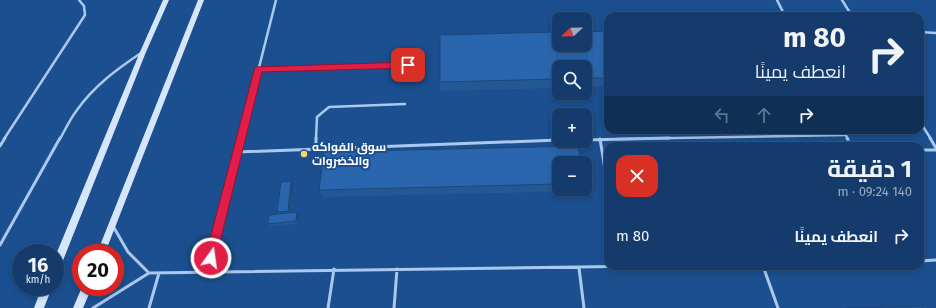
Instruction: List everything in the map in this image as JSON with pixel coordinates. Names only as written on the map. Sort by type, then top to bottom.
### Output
[{"type":"street","points":[[64,246],[143,52],[166,0]]},
{"type":"street","points":[[105,244],[201,0]]},
{"type":"street","points":[[39,308],[44,296]]},
{"type":"street","points":[[78,308],[83,296]]},
{"type":"lane","points":[[0,146],[85,15],[84,6],[79,0]]},
{"type":"lane","points":[[207,273],[276,0]]},
{"type":"lane","points":[[777,0],[783,12]]},
{"type":"lane","points":[[842,0],[850,12]]},
{"type":"lane","points":[[924,32],[936,33]]},
{"type":"lane","points":[[0,245],[76,111],[86,97],[112,72],[143,52]]},
{"type":"lane","points":[[258,69],[408,65]]},
{"type":"lane","points":[[316,148],[317,117],[329,107],[405,104]]},
{"type":"lane","points":[[924,129],[936,149],[924,150]]},
{"type":"lane","points":[[592,140],[845,135],[849,142]]},
{"type":"lane","points":[[600,139],[604,163]]},
{"type":"lane","points":[[238,152],[552,140]]},
{"type":"lane","points":[[112,225],[121,243],[133,259],[149,273]]},
{"type":"lane","points":[[924,261],[936,260]]},
{"type":"lane","points":[[93,308],[149,273],[604,267]]},
{"type":"lane","points":[[579,268],[584,308]]},
{"type":"lane","points":[[394,308],[396,269]]},
{"type":"lane","points":[[328,308],[334,270]]},
{"type":"lane","points":[[765,270],[778,308]]},
{"type":"lane","points":[[149,308],[159,273]]},
{"type":"building","points":[[604,31],[604,78],[592,78],[592,60],[552,60],[552,79],[440,82],[440,35],[552,32],[552,52],[592,52],[592,32]]},
{"type":"building","points":[[852,141],[852,142],[817,142]]},
{"type":"building","points":[[552,147],[552,148],[578,148],[580,156],[552,156],[552,184],[319,190],[324,152]]},
{"type":"building","points":[[291,181],[288,211],[277,212],[281,182]]},
{"type":"building","points":[[297,212],[296,221],[268,224],[269,215]]},
{"type":"building","points":[[927,306],[928,308],[846,308]]},
{"type":"place","name":"سوق الفواكه والخضروات","points":[[304,154]]},
{"type":"route","points":[[211,258],[258,69],[408,65]]}]
